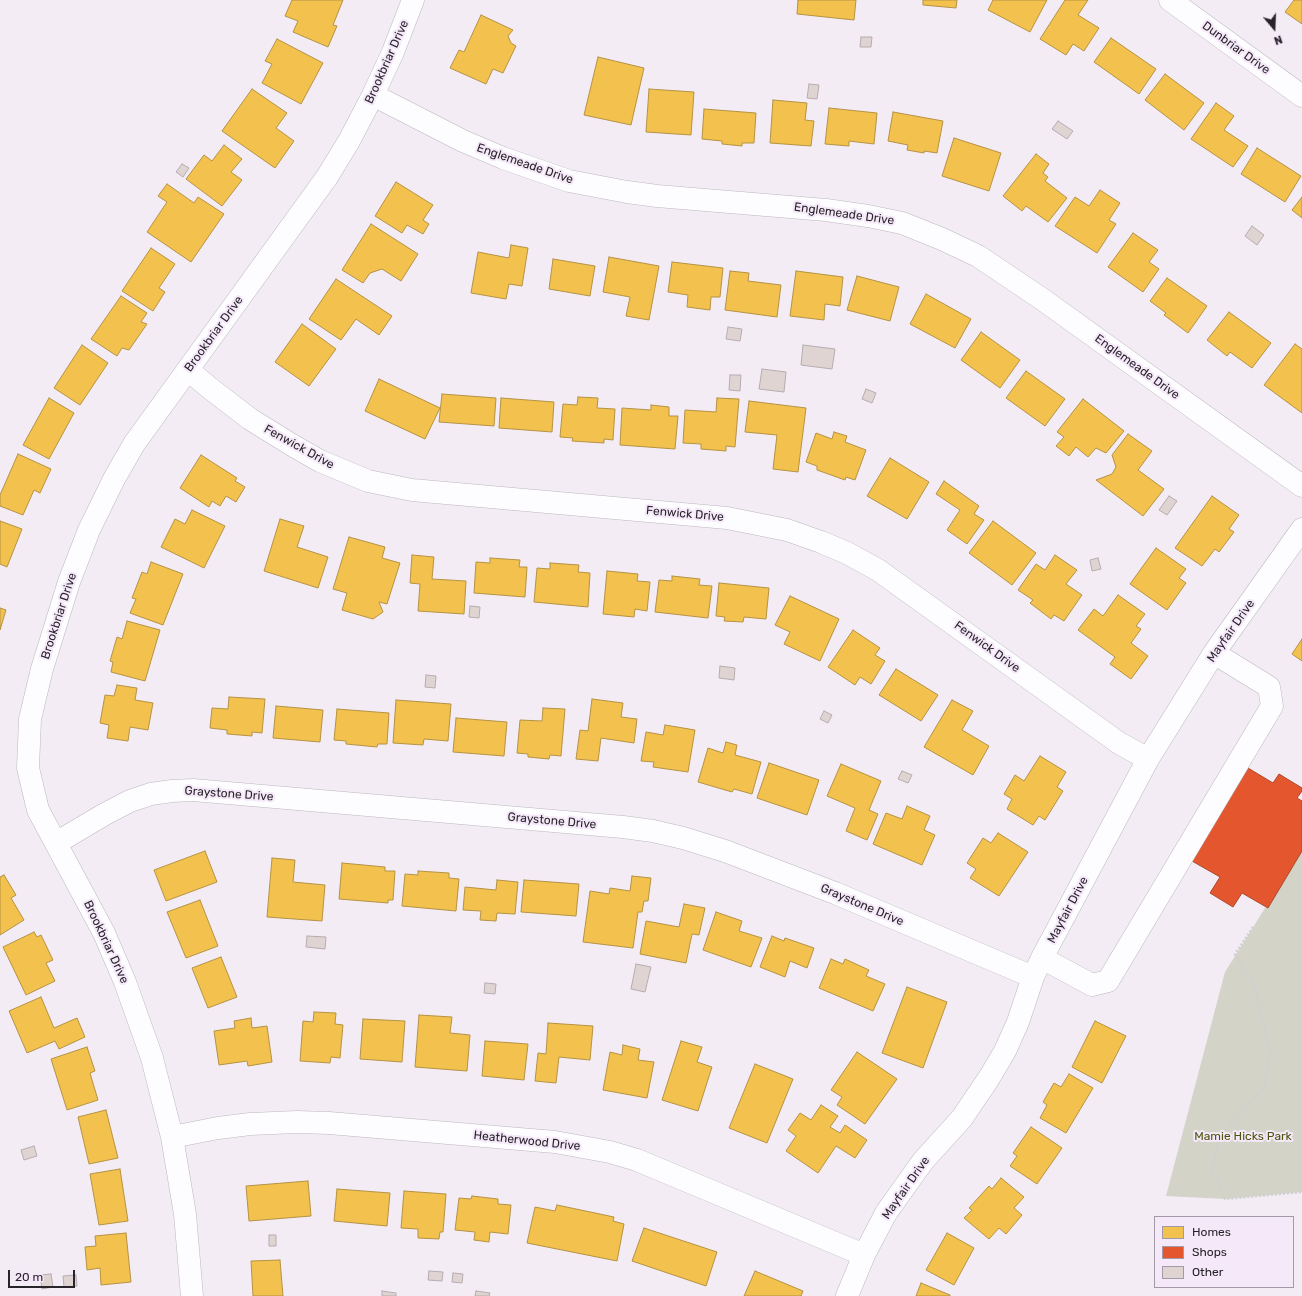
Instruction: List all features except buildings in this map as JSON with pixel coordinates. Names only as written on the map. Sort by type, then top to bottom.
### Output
[{"type":"street","name":"Brookbriar Drive","points":[[192,1296],[185,1214],[172,1137],[152,1058],[125,982],[104,933],[38,810],[28,768],[30,719],[42,669],[69,582],[89,530],[111,486],[134,444],[327,177],[349,141],[373,95],[393,52],[413,0]]},
{"type":"street","name":"Dunbriar Drive","points":[[1170,0],[1302,96]]},
{"type":"street","name":"Englemeade Drive","points":[[373,95],[463,141],[496,155],[569,181],[657,196],[826,210],[861,215],[902,223],[942,239],[978,256],[1042,299],[1302,486]]},
{"type":"street","name":"Fenwick Drive","points":[[188,370],[250,419],[292,445],[320,462],[368,481],[412,490],[727,518],[787,530],[821,542],[847,553],[878,570],[1119,743],[1148,759]]},
{"type":"street","name":"Mayfair Drive","points":[[846,1296],[864,1255],[886,1213],[923,1161],[962,1118],[1005,1051],[1018,1022],[1038,968],[1148,759],[1214,653],[1302,529]]},
{"type":"street","name":"Graystone Drive","points":[[56,843],[130,801],[151,794],[194,790],[623,827],[653,831],[683,838],[725,851],[1038,968],[1092,985],[1108,981],[1272,706],[1269,687],[1214,653]]},
{"type":"street","name":"Heatherwood Drive","points":[[172,1137],[218,1128],[250,1124],[297,1122],[329,1123],[555,1142],[610,1152],[636,1160],[864,1255]]},
{"type":"path","points":[[1253,928],[1235,954],[1254,985],[1270,1055],[1264,1088],[1219,1138],[1212,1170],[1225,1199],[1302,1192]]},
{"type":"green space","name":"Mamie Hicks Park","points":[[1302,849],[1302,1192],[1225,1199],[1166,1196],[1225,972]]}]
